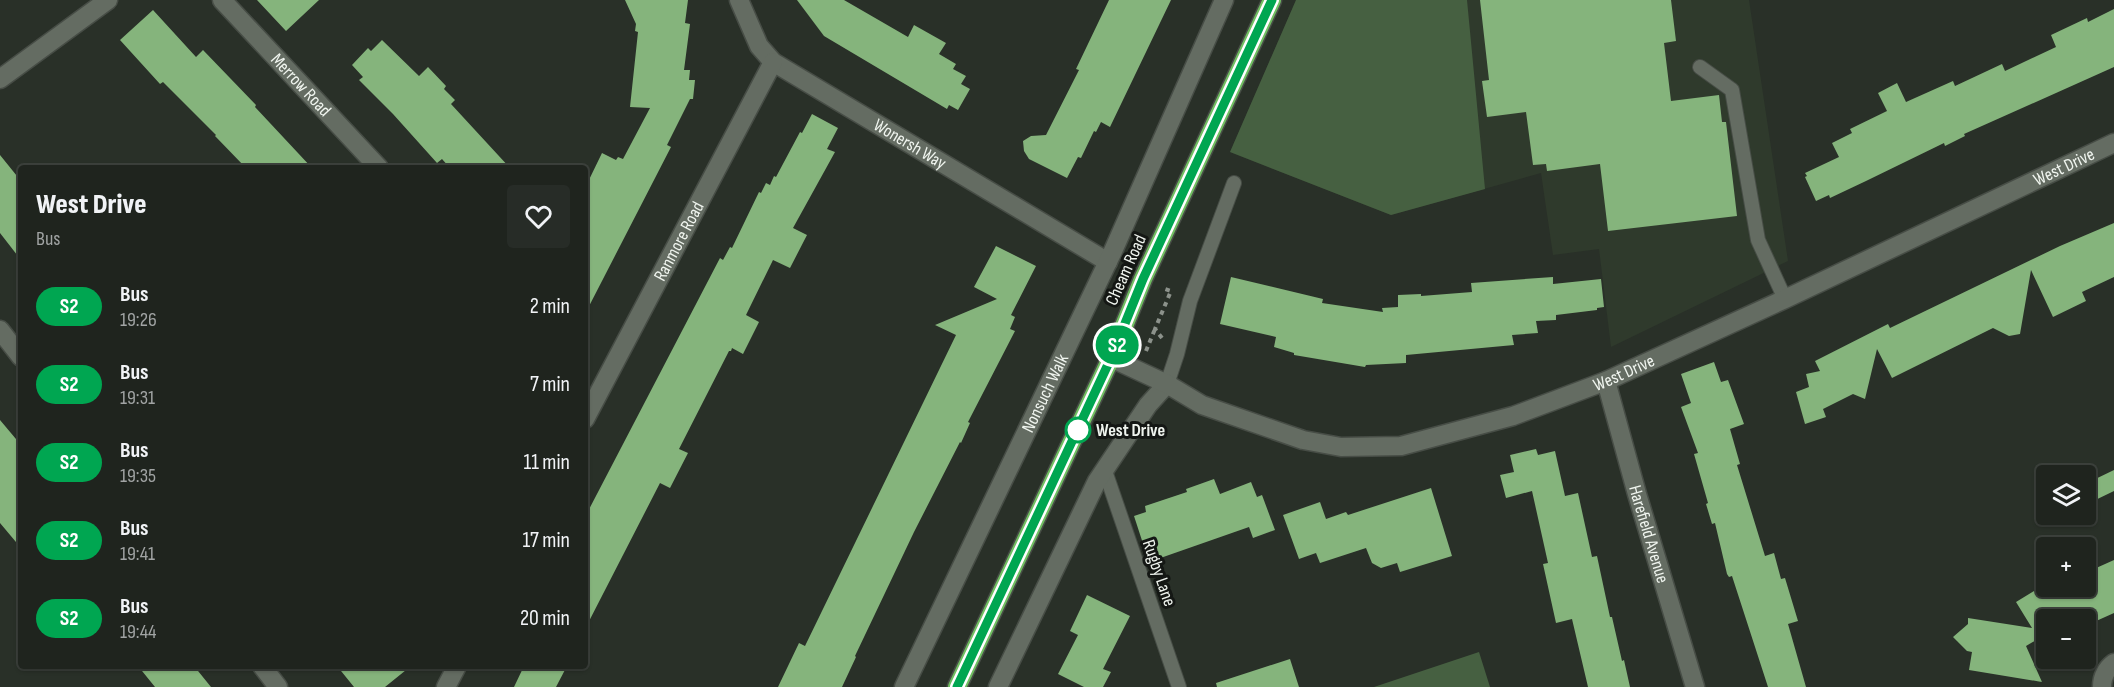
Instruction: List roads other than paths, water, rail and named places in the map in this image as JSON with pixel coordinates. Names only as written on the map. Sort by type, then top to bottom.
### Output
[{"type":"highway","name":"Cheam Road","points":[[957,687],[1111,358],[1143,279],[1272,0]]},
{"type":"street","points":[[0,79],[108,0]]},
{"type":"street","name":"Merrow Road","points":[[222,0],[376,165]]},
{"type":"street","name":"Wonersh Way","points":[[738,0],[759,46],[773,62],[1108,262]]},
{"type":"street","name":"Nonsuch Walk","points":[[904,687],[1108,262],[1224,0]]},
{"type":"street","name":"Ranmore Road","points":[[590,393],[773,62]]},
{"type":"street","name":"West Drive","points":[[1111,358],[1167,384],[1202,405],[1303,440],[1341,447],[1401,446],[1513,416],[1606,381],[2114,143]]},
{"type":"street","points":[[0,330],[18,353]]},
{"type":"street","name":"Harefield Avenue","points":[[1606,381],[1695,687]]},
{"type":"street","points":[[998,687],[1082,510],[1148,405],[1167,384]]},
{"type":"street","points":[[2102,687],[2102,680],[2114,663]]},
{"type":"street","points":[[264,669],[278,687]]},
{"type":"street","points":[[446,687],[455,669]]},
{"type":"lane","points":[[1700,67],[1732,90],[1758,240],[1785,299]]},
{"type":"lane","points":[[1167,384],[1190,301],[1234,183]]},
{"type":"lane","name":"Rugby Lane","points":[[1105,471],[1179,687]]},
{"type":"place","name":"West Drive","points":[[1078,430]]}]
